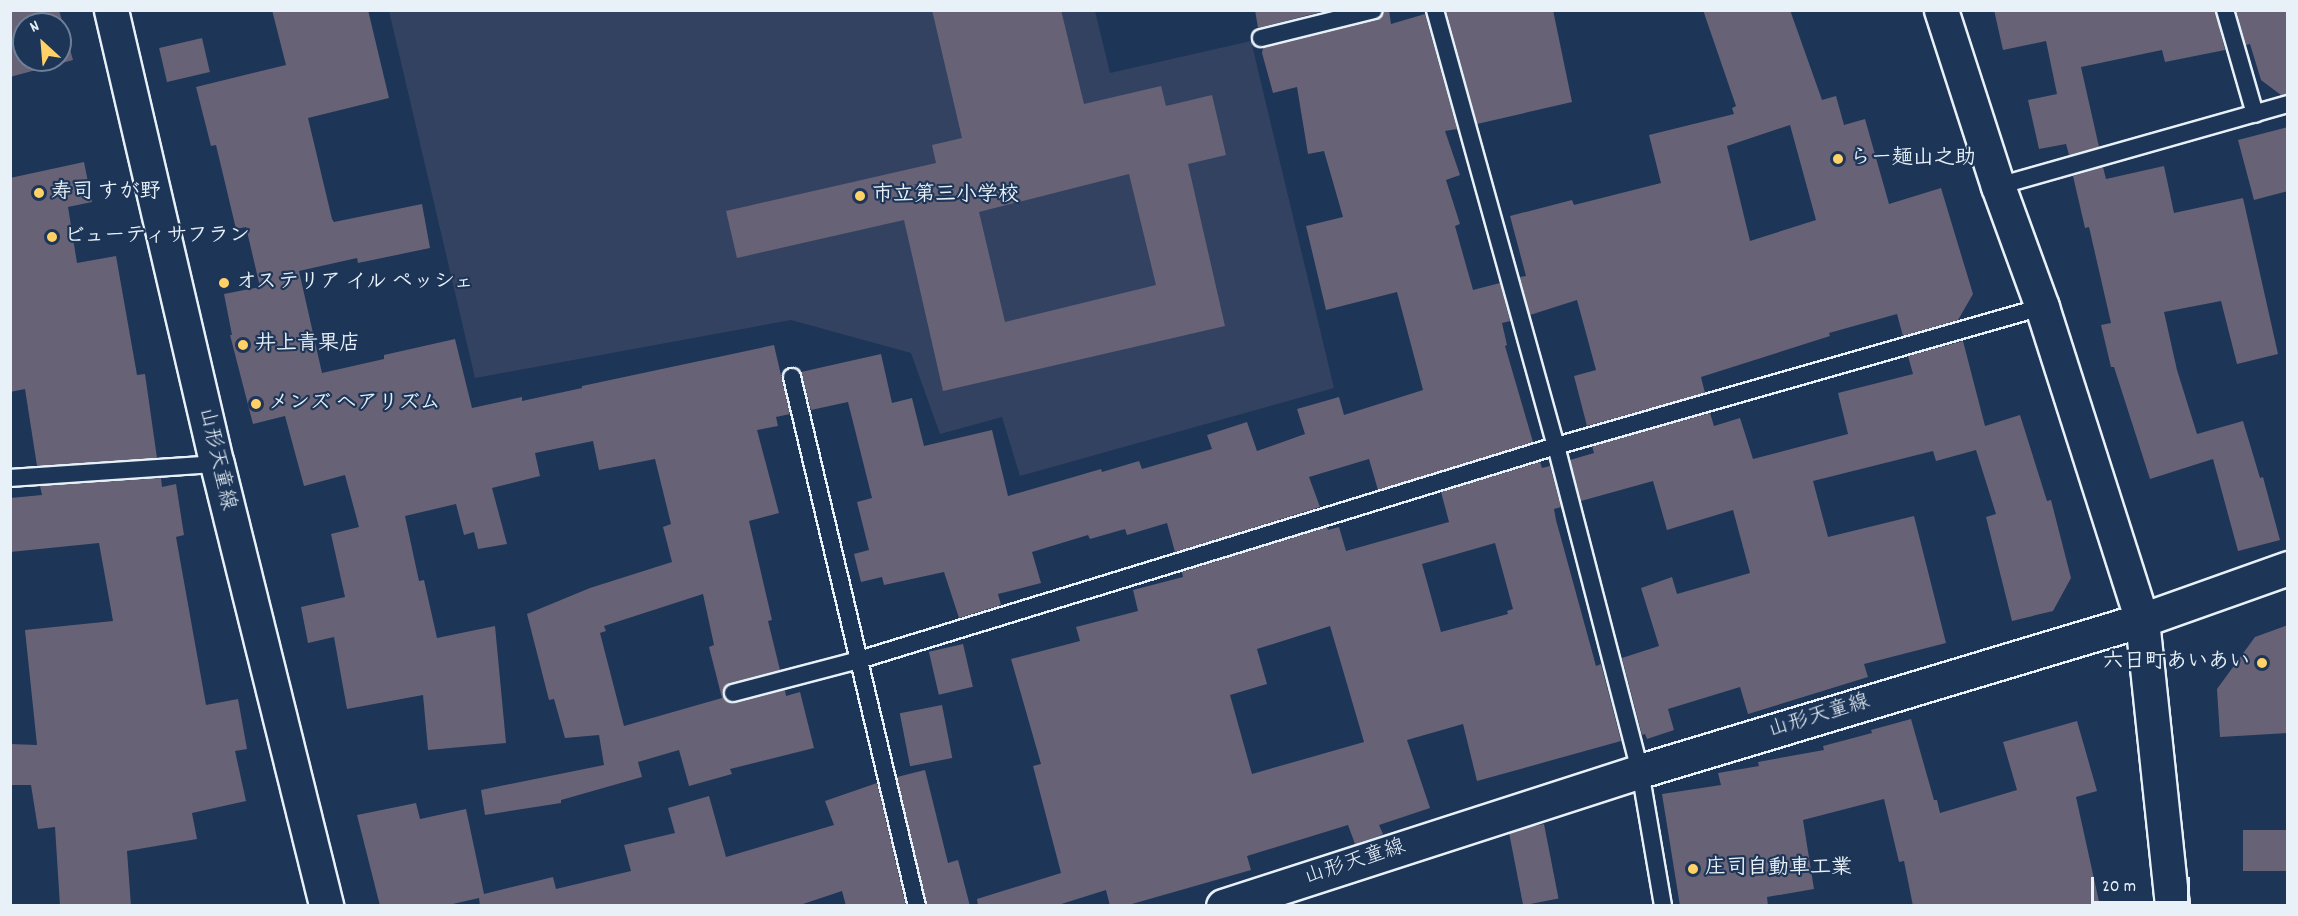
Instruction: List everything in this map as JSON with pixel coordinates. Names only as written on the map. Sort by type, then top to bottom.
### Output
[{"type":"main road","name":"山形天童線","points":[[111,10],[217,464],[326,906]]},
{"type":"main road","points":[[1941,10],[1998,186],[2042,307],[2142,620],[2172,906]]},
{"type":"main road","name":"山形天童線","points":[[1223,906],[1640,771],[2142,620],[2288,568]]},
{"type":"lane","points":[[1261,38],[1374,10]]},
{"type":"lane","points":[[1435,10],[1556,446],[1640,771],[1663,906]]},
{"type":"lane","points":[[2225,10],[2255,114]]},
{"type":"lane","points":[[1998,186],[2288,104]]},
{"type":"lane","points":[[733,693],[859,660],[1556,446],[2042,307]]},
{"type":"lane","points":[[792,377],[917,906]]},
{"type":"lane","points":[[10,478],[217,464]]},
{"type":"shaded area","name":"市立第三小学校","points":[[389,11],[1095,11],[1110,73],[1251,41],[1334,388],[1020,476],[1002,417],[940,434],[911,353],[791,320],[475,378]]},
{"type":"building","points":[[10,10],[59,10],[60,12],[12,12],[12,72],[29,72],[10,77]]},
{"type":"building","points":[[272,10],[368,10],[389,98],[308,118],[332,219],[334,222],[422,204],[430,248],[358,263],[357,258],[299,271],[322,373],[384,359],[384,355],[455,339],[472,408],[522,397],[522,401],[774,345],[790,414],[776,417],[778,426],[757,430],[779,513],[749,521],[772,620],[768,621],[780,670],[730,683],[725,686],[723,695],[726,701],[735,703],[785,690],[786,696],[800,692],[814,748],[730,769],[732,774],[689,786],[679,750],[638,762],[642,777],[561,800],[561,803],[485,815],[481,790],[604,765],[599,735],[565,738],[554,699],[549,700],[527,614],[590,588],[672,562],[663,527],[671,524],[655,459],[599,470],[593,441],[535,453],[540,476],[492,488],[507,544],[478,549],[474,532],[464,535],[456,504],[405,516],[419,581],[424,580],[437,638],[495,626],[506,743],[428,750],[423,695],[347,709],[334,637],[308,643],[301,607],[345,597],[331,534],[359,527],[345,475],[304,486],[285,416],[253,424],[230,335],[232,335],[224,294],[260,287],[246,227],[236,229],[216,145],[211,146],[196,87],[286,65]],"holes":[[[703,594],[714,645],[709,647],[722,698],[624,726],[600,633],[606,631],[604,626]]]},
{"type":"building","points":[[932,10],[1061,10],[1084,104],[1161,86],[1166,106],[1212,95],[1226,155],[1188,164],[1225,326],[943,391],[904,220],[737,258],[726,211],[936,163],[932,145],[962,138]],"holes":[[[1129,174],[1156,285],[1005,322],[979,212]]]},
{"type":"building","points":[[1255,10],[1328,10],[1258,28]]},
{"type":"building","points":[[1384,10],[1389,10],[1391,24],[1425,14],[1457,129],[1445,131],[1460,175],[1446,180],[1460,224],[1455,226],[1473,290],[1500,283],[1510,321],[1502,323],[1507,345],[1505,346],[1533,442],[1378,490],[1369,459],[1309,477],[1320,507],[1175,552],[1167,523],[1127,535],[1125,529],[1090,539],[1088,535],[1032,552],[1041,583],[998,594],[1001,605],[959,618],[944,572],[884,585],[882,577],[861,582],[854,554],[869,550],[857,502],[872,498],[848,402],[811,410],[801,372],[881,354],[892,403],[912,398],[924,446],[992,430],[1008,496],[1101,469],[1102,472],[1139,461],[1142,469],[1212,449],[1207,435],[1247,422],[1257,451],[1305,434],[1297,409],[1339,397],[1344,415],[1423,390],[1397,292],[1326,310],[1306,226],[1343,217],[1324,151],[1308,154],[1297,87],[1273,93],[1262,53],[1263,48],[1377,20]]},
{"type":"building","points":[[1446,10],[1553,10],[1572,102],[1477,124]]},
{"type":"building","points":[[1703,10],[1790,10],[1822,100],[1836,96],[1844,125],[1865,119],[1889,204],[1941,188],[1973,294],[1958,320],[1903,336],[1897,314],[1829,333],[1830,336],[1701,377],[1705,393],[1587,426],[1574,376],[1596,370],[1577,300],[1530,315],[1520,277],[1526,276],[1510,216],[1572,200],[1574,205],[1661,183],[1649,135],[1734,114],[1732,108],[1736,106]],"holes":[[[1790,125],[1816,220],[1750,241],[1727,146]]]},
{"type":"building","points":[[1994,10],[2215,10],[2225,50],[2165,62],[2162,50],[2081,67],[2099,147],[2069,155],[2066,144],[2039,149],[2028,100],[2057,94],[2046,41],[2003,50]]},
{"type":"building","points":[[2236,10],[2288,10],[2288,94],[2281,95],[2261,80],[2250,44],[2246,45]]},
{"type":"building","points":[[202,38],[210,72],[167,82],[159,48]]},
{"type":"building","points":[[2288,127],[2288,191],[2254,200],[2238,140]]},
{"type":"building","points":[[84,162],[92,202],[68,207],[77,263],[116,256],[137,375],[145,374],[157,458],[37,466],[25,389],[10,392],[10,178]]},
{"type":"building","points":[[2164,166],[2174,213],[2243,198],[2278,354],[2237,364],[2221,301],[2164,312],[2177,370],[2197,434],[2243,421],[2260,478],[2263,477],[2280,540],[2238,551],[2213,459],[2150,479],[2114,367],[2111,367],[2101,325],[2111,323],[2089,227],[2085,228],[2073,176],[2103,167],[2106,179]]},
{"type":"building","points":[[1963,341],[1985,426],[2020,415],[2047,501],[2051,500],[2071,578],[2053,611],[2012,621],[1986,517],[1996,514],[1976,450],[1936,461],[1933,451],[1813,481],[1828,537],[1914,516],[1946,643],[1864,664],[1868,677],[1748,714],[1740,687],[1668,709],[1674,730],[1647,739],[1645,734],[1642,735],[1622,658],[1659,646],[1641,588],[1672,577],[1677,594],[1750,573],[1733,510],[1667,530],[1653,481],[1581,501],[1570,460],[1594,453],[1592,446],[1710,413],[1714,426],[1740,418],[1753,459],[1848,434],[1838,393],[1913,374],[1908,356]]},
{"type":"building","points":[[1540,462],[1542,468],[1550,466],[1561,507],[1554,509],[1556,520],[1596,666],[1601,664],[1621,741],[1477,781],[1463,724],[1407,740],[1430,808],[1379,825],[1383,834],[1379,836],[1355,844],[1348,825],[1247,856],[1251,870],[1125,906],[1110,906],[1106,890],[1055,906],[978,906],[977,899],[1061,873],[1033,766],[1041,764],[1011,659],[1080,641],[1076,627],[1138,611],[1133,590],[1183,577],[1182,572],[1327,527],[1328,530],[1339,527],[1346,551],[1449,522],[1441,492]],"holes":[[[1495,543],[1513,609],[1507,611],[1508,614],[1441,632],[1422,564]],[[1330,626],[1364,742],[1252,774],[1230,695],[1267,684],[1257,649]]]},
{"type":"building","points":[[161,478],[162,487],[176,484],[184,535],[176,537],[206,705],[238,699],[247,749],[235,751],[246,801],[192,813],[197,839],[127,851],[131,906],[60,906],[55,827],[38,829],[31,785],[10,785],[10,744],[37,745],[25,630],[113,621],[99,543],[10,552],[10,498],[42,495],[40,486]]},
{"type":"building","name":"六日町あいあい","points":[[2288,625],[2288,733],[2220,737],[2217,689],[2255,637]]},
{"type":"building","points":[[963,644],[973,687],[939,695],[929,652]]},
{"type":"building","points":[[942,705],[952,758],[910,766],[900,713]]},
{"type":"building","points":[[1911,719],[1934,800],[1937,800],[1940,813],[2017,790],[2003,742],[2077,721],[2097,791],[2076,797],[2100,906],[1913,906],[1904,861],[1899,862],[1884,799],[1803,820],[1814,889],[1767,897],[1768,906],[1680,906],[1662,794],[1721,785],[1718,773],[1759,766],[1758,762],[1824,750],[1823,746],[1872,733],[1871,730]]},
{"type":"building","points":[[925,770],[948,863],[958,860],[970,906],[927,906],[897,777]]},
{"type":"building","points":[[877,783],[906,906],[846,906],[842,891],[797,906],[480,906],[479,898],[444,906],[380,906],[357,815],[416,803],[420,819],[466,809],[484,894],[553,877],[556,889],[631,871],[624,845],[675,833],[668,808],[709,796],[726,857],[834,825],[825,801]]},
{"type":"building","points":[[1544,824],[1559,899],[1523,905],[1509,831]]},
{"type":"building","points":[[2243,830],[2288,830],[2288,871],[2243,871]]},
{"type":"place","name":"らー麺山之助","points":[[1838,159]]},
{"type":"place","name":"寿司 すが野","points":[[39,193]]},
{"type":"place","name":"市立第三小学校","points":[[860,196]]},
{"type":"place","name":"ビューティサフラン","points":[[52,237]]},
{"type":"place","name":"オステリア イル ペッシェ","points":[[224,283]]},
{"type":"place","name":"井上青果店","points":[[243,345]]},
{"type":"place","name":"メンズ ヘアリズム","points":[[256,404]]},
{"type":"place","name":"六日町あいあい","points":[[2262,663]]},
{"type":"place","name":"庄司自動車工業","points":[[1693,869]]}]
